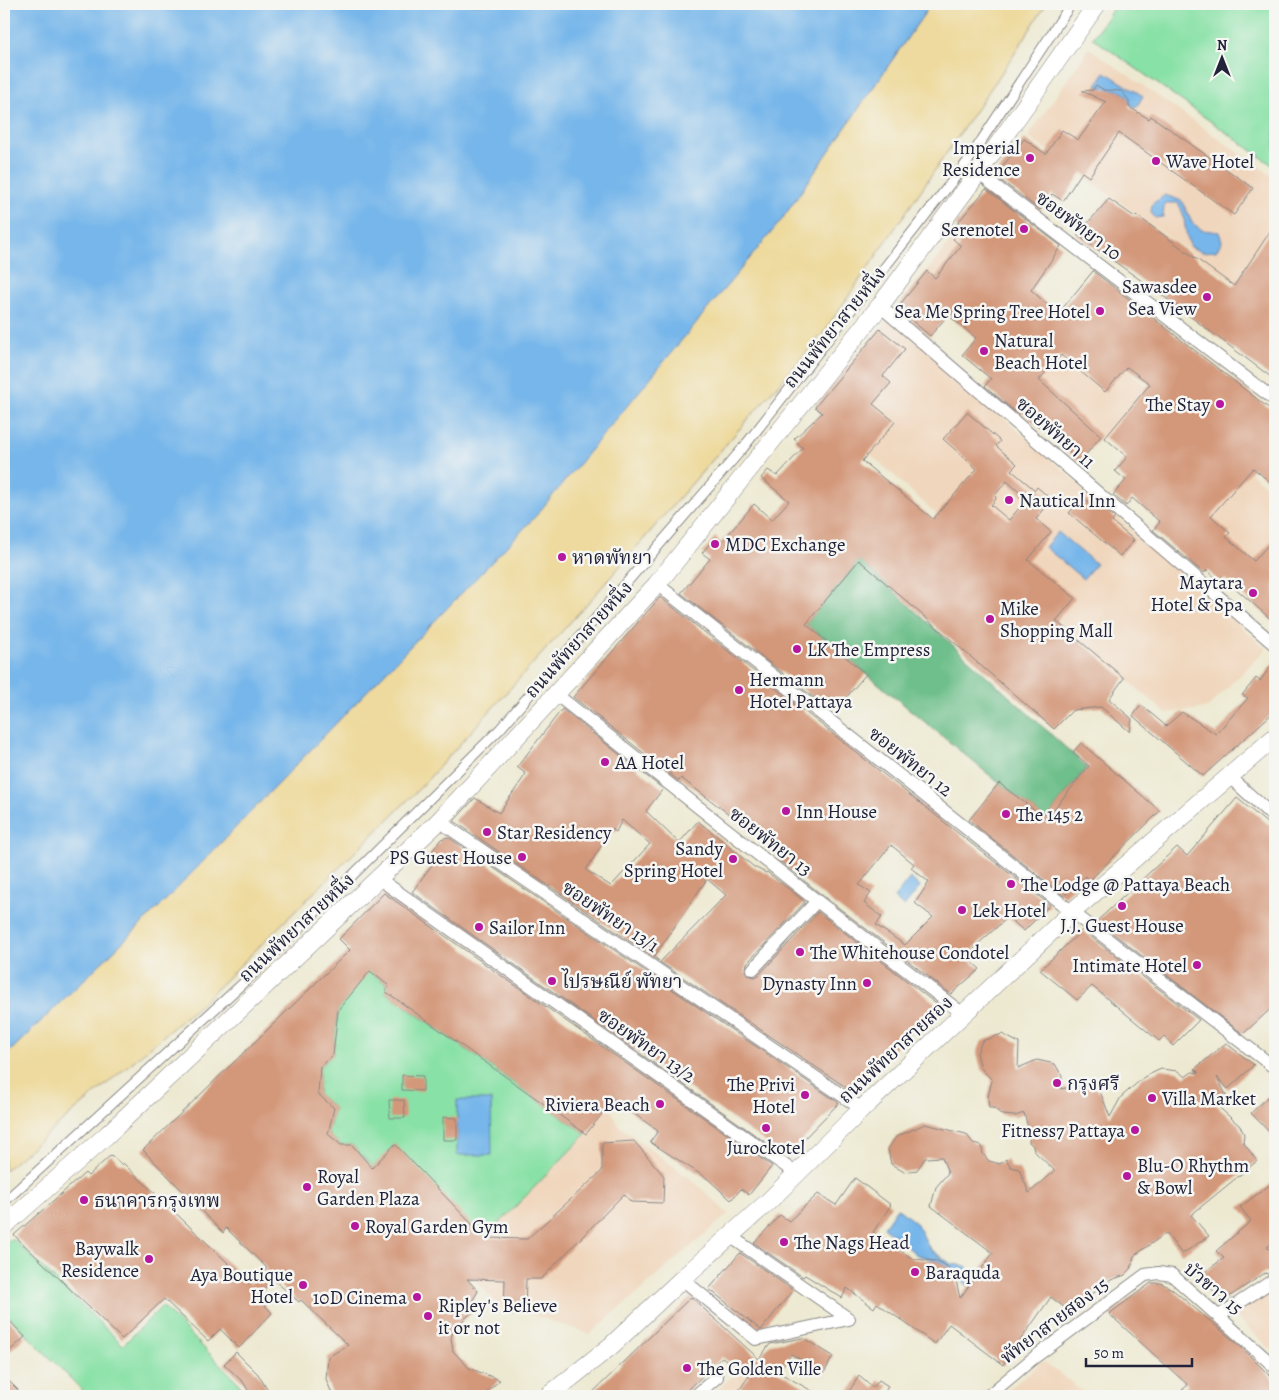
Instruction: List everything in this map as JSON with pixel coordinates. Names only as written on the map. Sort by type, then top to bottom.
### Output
[{"type":"main road","name":"ถนนพัทยาสายหนึ่ง","points":[[4,1226],[108,1134],[439,821],[557,695],[657,584],[880,306],[978,173],[1097,4]]},
{"type":"main road","name":"ถนนพัทยาสายสอง","points":[[548,1396],[612,1345],[682,1278],[797,1174],[862,1109],[1072,912],[1231,778],[1275,737]]},
{"type":"street","points":[[4,1202],[253,974],[500,729],[761,425],[968,161],[1071,4]]},
{"type":"street","name":"ซอยพัทยา 10","points":[[978,173],[1275,400]]},
{"type":"street","name":"ซอยพัทยา 11","points":[[880,306],[1275,646]]},
{"type":"street","name":"ซอยพัทยา 12","points":[[657,584],[1072,912],[1275,1068]]},
{"type":"street","name":"ซอยพัทยา 13","points":[[557,695],[817,901],[964,1014]]},
{"type":"street","points":[[1231,778],[1275,818]]},
{"type":"street","name":"ซอยพัทยา 13/1","points":[[439,821],[862,1109]]},
{"type":"street","name":"ซอยพัทยา 13/2","points":[[378,878],[797,1174]]},
{"type":"street","points":[[752,969],[817,901]]},
{"type":"street","points":[[682,1278],[756,1339],[849,1319],[730,1236]]},
{"type":"street","name":"บัวขาว 15","points":[[1144,1276],[1159,1273],[1172,1275],[1275,1367]]},
{"type":"street","name":"พัทยาสายสอง 15","points":[[988,1396],[1032,1360],[1144,1276]]},
{"type":"street","points":[[1218,1316],[1275,1279]]},
{"type":"street","points":[[695,1396],[717,1377]]},
{"type":"shaded area","name":"Wave Hotel","points":[[1089,48],[1275,178],[1275,312],[1028,137]]},
{"type":"shaded area","points":[[959,231],[1275,493],[1275,592],[1101,436],[919,281]]},
{"type":"shaded area","name":"Nautical Inn","points":[[889,317],[1266,649],[1207,708],[1166,713],[974,548],[869,453],[895,422],[873,404],[891,383],[883,376],[905,349],[880,329]]},
{"type":"shaded area","points":[[370,971],[389,986],[609,1105],[618,1125],[693,1181],[728,1214],[590,1334],[525,1312],[504,1312],[352,1145],[341,1145],[328,1134],[334,1108],[318,1094],[320,1066],[333,1055],[338,1010]]},
{"type":"shaded area","points":[[1275,1284],[1275,1353],[1233,1314]]},
{"type":"shaded area","points":[[1043,1361],[1089,1396],[1001,1396]]},
{"type":"shaded area","points":[[738,1371],[777,1396],[710,1396]]},
{"type":"green space","points":[[1116,4],[1275,4],[1275,167],[1093,38]]},
{"type":"green space","points":[[859,560],[1087,767],[1046,819],[999,783],[806,624]]},
{"type":"green space","points":[[369,971],[389,986],[385,992],[586,1134],[485,1238],[373,1167],[352,1145],[341,1145],[328,1134],[334,1108],[318,1094],[320,1066],[333,1055],[338,1010]]},
{"type":"green space","points":[[12,1238],[123,1345],[162,1306],[237,1381],[246,1396],[88,1396],[4,1312],[4,1245]]},
{"type":"sand","name":"หาดพัทยา","points":[[931,4],[1046,4],[1015,53],[824,332],[594,596],[421,787],[202,1003],[4,1171],[4,1057],[161,905],[780,222]]},
{"type":"water","points":[[4,4],[931,4],[780,222],[534,518],[161,905],[4,1057]]},
{"type":"water","points":[[1105,72],[1143,96],[1136,108],[1129,103],[1125,94],[1096,85]]},
{"type":"water","points":[[1165,195],[1182,201],[1192,223],[1202,230],[1219,232],[1222,241],[1216,251],[1202,252],[1191,247],[1183,214],[1178,203],[1167,203],[1164,207],[1163,217],[1155,218],[1151,212],[1152,204]]},
{"type":"water","points":[[1058,532],[1096,564],[1083,579],[1045,547]]},
{"type":"water","points":[[910,878],[920,887],[904,907],[894,898]]},
{"type":"water","points":[[457,1100],[491,1100],[492,1155],[457,1155]]},
{"type":"water","points":[[897,1208],[917,1224],[930,1249],[951,1264],[966,1266],[972,1275],[968,1286],[948,1267],[938,1261],[917,1255],[884,1227]]},
{"type":"building","points":[[1096,85],[1104,90],[1121,91],[1129,100],[1129,107],[1149,119],[1151,116],[1253,188],[1234,215],[1119,133],[1089,177],[1082,172],[1063,201],[1052,194],[1040,210],[995,176],[1024,139],[1046,154],[1062,130],[1078,140],[1106,102],[1082,91],[1093,90]]},
{"type":"building","points":[[986,189],[1061,246],[1031,290],[1058,314],[1093,271],[1275,413],[1275,486],[1253,468],[1211,516],[1230,533],[1226,537],[1254,561],[1275,537],[1275,623],[1225,579],[1221,583],[1207,570],[1204,573],[1153,530],[1160,522],[1132,498],[1126,506],[1113,495],[1126,480],[1115,471],[1127,457],[1105,438],[1150,384],[1127,367],[1105,392],[1061,355],[1039,380],[1101,436],[1080,462],[1022,412],[1019,415],[985,386],[991,379],[962,355],[976,338],[948,315],[930,336],[897,308],[927,271],[935,278],[961,246],[953,239],[960,229],[955,226]]},
{"type":"building","points":[[1109,199],[1135,217],[1136,215],[1234,286],[1275,224],[1275,380],[1159,293],[1077,235]]},
{"type":"building","points":[[880,329],[905,349],[883,376],[891,383],[873,404],[895,422],[862,461],[933,519],[977,469],[943,439],[967,412],[1000,441],[996,446],[1017,464],[1011,470],[1035,490],[1037,487],[1052,500],[1036,519],[1051,532],[1028,560],[1075,598],[1056,621],[1124,678],[1109,699],[1132,719],[1130,732],[1101,707],[1073,710],[1054,729],[859,560],[806,624],[866,674],[839,706],[831,700],[826,707],[681,593],[710,559],[702,553],[715,537],[721,543],[754,504],[772,520],[789,501],[761,478],[768,470],[777,476],[803,448],[794,439],[822,413],[815,407]],"holes":[[[1007,481],[1027,499],[1009,520],[991,505],[996,499],[995,495]]]},
{"type":"building","points":[[1083,497],[1100,511],[1102,508],[1115,518],[1112,522],[1134,540],[1120,556],[1069,513]]},
{"type":"building","points":[[660,597],[1050,905],[1024,931],[1008,917],[978,944],[967,958],[980,969],[951,994],[777,859],[782,854],[681,778],[679,781],[573,697]],"holes":[[[891,845],[914,864],[911,868],[929,882],[915,903],[933,917],[905,945],[876,925],[882,917],[864,903],[871,893],[859,885]]]},
{"type":"building","points":[[1275,660],[1275,711],[1203,776],[1133,716],[1141,705],[1166,726],[1182,712],[1216,734],[1248,698],[1242,695],[1256,678],[1260,681]]},
{"type":"building","points":[[562,709],[663,789],[646,811],[679,843],[698,821],[754,867],[767,872],[805,902],[747,963],[745,971],[748,975],[755,977],[759,975],[818,912],[939,1006],[880,1062],[853,1092],[660,962],[726,895],[707,879],[654,957],[659,961],[454,821],[475,798],[499,813],[526,774],[517,767]],"holes":[[[622,820],[650,844],[611,886],[586,870],[612,829],[616,832]]]},
{"type":"building","points":[[1081,743],[1160,811],[1089,881],[1086,876],[1064,896],[969,820],[999,783],[1046,819],[1089,766],[1073,752]]},
{"type":"building","points":[[1237,798],[1275,830],[1275,1005],[1243,1034],[1097,921],[1177,847],[1187,856]]},
{"type":"building","points":[[448,837],[839,1103],[788,1155],[784,1151],[782,1154],[412,892],[434,862],[427,858],[441,839]]},
{"type":"building","points":[[384,893],[772,1166],[749,1195],[741,1189],[731,1200],[708,1179],[650,1142],[658,1131],[614,1099],[586,1134],[385,991],[389,986],[370,971],[338,1010],[333,1055],[320,1066],[318,1094],[334,1108],[328,1134],[341,1145],[352,1145],[372,1168],[395,1144],[485,1238],[527,1239],[602,1171],[602,1143],[634,1141],[664,1176],[663,1203],[631,1202],[624,1194],[541,1279],[526,1279],[525,1312],[504,1312],[505,1280],[467,1279],[478,1291],[470,1305],[474,1311],[455,1327],[451,1338],[453,1351],[469,1368],[500,1380],[483,1396],[333,1396],[326,1379],[328,1357],[348,1345],[301,1300],[299,1302],[274,1280],[256,1296],[272,1313],[239,1348],[220,1329],[208,1341],[164,1299],[122,1339],[14,1235],[85,1173],[88,1176],[111,1155],[122,1165],[123,1163],[250,1284],[267,1268],[226,1228],[223,1233],[143,1150],[350,950],[339,939]]},
{"type":"building","points":[[1082,930],[1199,1020],[1173,1046],[1164,1036],[1159,1041],[1092,986],[1077,1000],[1040,970]]},
{"type":"building","points":[[1002,1034],[1019,1043],[1018,1068],[1037,1060],[1055,1064],[1062,1076],[1061,1089],[1082,1084],[1093,1085],[1101,1094],[1110,1117],[1121,1097],[1144,1077],[1161,1069],[1178,1071],[1185,1077],[1192,1072],[1199,1073],[1195,1069],[1226,1043],[1254,1065],[1228,1089],[1217,1077],[1228,1099],[1221,1095],[1213,1102],[1240,1126],[1244,1134],[1243,1142],[1257,1161],[1191,1215],[1209,1236],[1182,1254],[1166,1233],[1134,1256],[1131,1269],[1125,1275],[1111,1280],[1069,1311],[1051,1297],[1003,1365],[949,1324],[935,1344],[877,1303],[874,1308],[847,1288],[842,1298],[805,1275],[803,1277],[754,1243],[780,1215],[789,1221],[818,1194],[836,1205],[855,1178],[891,1205],[873,1232],[913,1259],[938,1261],[948,1267],[955,1276],[960,1298],[993,1253],[931,1206],[936,1187],[948,1173],[942,1157],[925,1158],[917,1170],[904,1172],[891,1164],[888,1149],[896,1137],[925,1124],[966,1134],[973,1143],[981,1145],[983,1154],[989,1161],[1000,1164],[1006,1159],[1011,1167],[1019,1169],[1029,1193],[1055,1171],[1034,1151],[1033,1146],[1029,1142],[1030,1134],[1024,1113],[1015,1116],[1002,1115],[994,1108],[989,1108],[988,1097],[992,1080],[981,1068],[977,1053],[982,1041]]},
{"type":"building","points":[[402,1075],[423,1076],[423,1091],[402,1090]]},
{"type":"building","points":[[1275,1090],[1275,1138],[1251,1113]]},
{"type":"building","points":[[389,1100],[404,1100],[405,1118],[390,1118]]},
{"type":"building","points":[[443,1117],[457,1118],[457,1140],[443,1140]]},
{"type":"building","points":[[1275,1181],[1275,1241],[1267,1247],[1275,1255],[1275,1270],[1268,1274],[1265,1273],[1224,1300],[1198,1277],[1224,1258],[1216,1251],[1251,1221],[1240,1207]]},
{"type":"building","points":[[740,1253],[793,1290],[761,1330],[709,1289]]},
{"type":"building","points":[[1151,1283],[1161,1283],[1172,1289],[1241,1347],[1275,1381],[1275,1396],[1175,1396],[1188,1385],[1109,1314]]},
{"type":"building","points":[[691,1297],[759,1359],[770,1344],[803,1338],[833,1356],[824,1373],[791,1354],[778,1372],[821,1396],[735,1396],[749,1376],[722,1357],[682,1396],[589,1396]]},
{"type":"building","points":[[4,1315],[25,1337],[4,1356]]},
{"type":"building","points":[[236,1352],[258,1374],[271,1396],[251,1396],[244,1383],[224,1364]]},
{"type":"building","points":[[4,1376],[24,1396],[4,1396]]},
{"type":"building","points":[[859,1376],[873,1388],[879,1380],[888,1386],[883,1396],[846,1396]]},
{"type":"place","name":"Imperial Residence","points":[[1030,158]]},
{"type":"place","name":"Wave Hotel","points":[[1156,161]]},
{"type":"place","name":"Serenotel","points":[[1024,229]]},
{"type":"place","name":"Sawasdee Sea View","points":[[1207,297]]},
{"type":"place","name":"Sea Me Spring Tree Hotel","points":[[1100,311]]},
{"type":"place","name":"Natural Beach Hotel","points":[[984,351]]},
{"type":"place","name":"The Stay","points":[[1220,404]]},
{"type":"place","name":"Nautical Inn","points":[[1009,500]]},
{"type":"place","name":"MDC Exchange","points":[[715,544]]},
{"type":"place","name":"หาดพัทยา","points":[[562,557]]},
{"type":"place","name":"Maytara Hotel & Spa","points":[[1253,593]]},
{"type":"place","name":"Mike Shopping Mall","points":[[990,619]]},
{"type":"place","name":"LK The Empress","points":[[797,649]]},
{"type":"place","name":"Hermann Hotel Pattaya","points":[[739,690]]},
{"type":"place","name":"AA Hotel","points":[[605,762]]},
{"type":"place","name":"Inn House","points":[[786,811]]},
{"type":"place","name":"The 145 2","points":[[1006,814]]},
{"type":"place","name":"Star Residency","points":[[487,832]]},
{"type":"place","name":"PS Guest House","points":[[522,857]]},
{"type":"place","name":"Sandy Spring Hotel","points":[[733,859]]},
{"type":"place","name":"The Lodge @ Pattaya Beach","points":[[1011,884]]},
{"type":"place","name":"J.J. Guest House","points":[[1122,906]]},
{"type":"place","name":"Lek Hotel","points":[[962,910]]},
{"type":"place","name":"Sailor Inn","points":[[479,927]]},
{"type":"place","name":"The Whitehouse Condotel","points":[[800,952]]},
{"type":"place","name":"Intimate Hotel","points":[[1197,965]]},
{"type":"place","name":"ไปรษณีย์ พัทยา","points":[[552,981]]},
{"type":"place","name":"Dynasty Inn","points":[[867,983]]},
{"type":"place","name":"กรุงศรี","points":[[1057,1083]]},
{"type":"place","name":"The Privi Hotel","points":[[805,1095]]},
{"type":"place","name":"Villa Market","points":[[1152,1098]]},
{"type":"place","name":"Riviera Beach","points":[[660,1104]]},
{"type":"place","name":"Jurockotel","points":[[766,1128]]},
{"type":"place","name":"Fitness7 Pattaya","points":[[1135,1130]]},
{"type":"place","name":"Blu-O Rhythm & Bowl","points":[[1127,1176]]},
{"type":"place","name":"Royal Garden Plaza","points":[[307,1187]]},
{"type":"place","name":"ธนาคารกรุงเทพ","points":[[84,1200]]},
{"type":"place","name":"Royal Garden Gym","points":[[355,1226]]},
{"type":"place","name":"The Nags Head","points":[[784,1242]]},
{"type":"place","name":"Baywalk Residence","points":[[149,1259]]},
{"type":"place","name":"Baraquda","points":[[915,1272]]},
{"type":"place","name":"Aya Boutique Hotel","points":[[303,1285]]},
{"type":"place","name":"10D Cinema","points":[[417,1297]]},
{"type":"place","name":"Ripley's Believe it or not","points":[[428,1316]]},
{"type":"place","name":"The Golden Ville","points":[[687,1368]]}]
